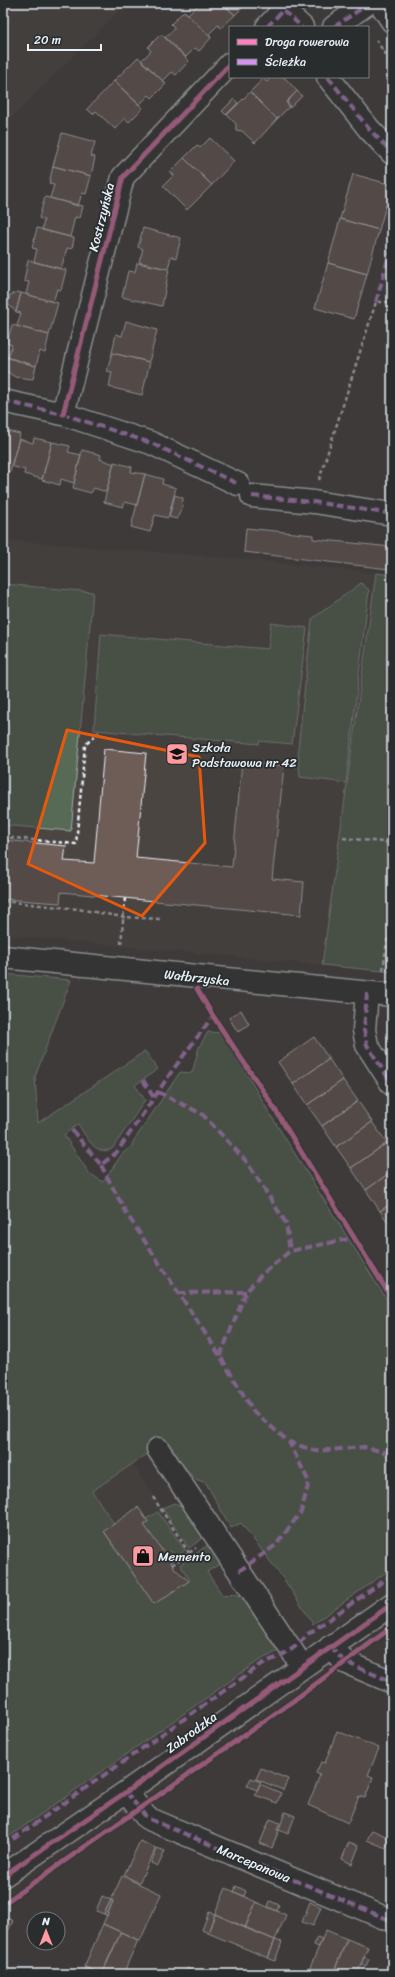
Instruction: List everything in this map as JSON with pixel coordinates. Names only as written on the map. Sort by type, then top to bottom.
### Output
[{"type":"street","points":[[336,26],[370,4],[392,21]]},
{"type":"street","points":[[268,26],[283,10],[301,26]]},
{"type":"street","name":"Kostrzyńska","points":[[63,414],[123,177],[229,65]]},
{"type":"street","points":[[329,78],[369,129],[392,153]]},
{"type":"street","points":[[3,401],[63,414],[152,443],[245,490],[392,514]]},
{"type":"street","name":"Wałbrzyska","points":[[3,957],[392,995]]},
{"type":"street","points":[[367,993],[364,1030],[367,1045],[392,1084]]},
{"type":"street","points":[[158,1449],[302,1666]]},
{"type":"street","name":"Zabrodzka","points":[[3,1876],[126,1792],[302,1666],[392,1604]]},
{"type":"street","points":[[330,1647],[345,1662],[392,1682]]},
{"type":"street","name":"Marcepanowa","points":[[126,1792],[147,1818],[392,1921]]},
{"type":"path","points":[[372,34],[392,64]]},
{"type":"path","points":[[314,502],[376,302],[392,302]]},
{"type":"path","points":[[3,837],[76,844],[85,745],[99,732]]},
{"type":"path","points":[[387,842],[392,807]]},
{"type":"path","points":[[343,838],[392,843]]},
{"type":"path","points":[[120,947],[125,898]]},
{"type":"path","points":[[3,901],[78,908],[123,917],[160,920]]},
{"type":"path","points":[[383,971],[387,941],[392,926]]},
{"type":"path","points":[[153,1497],[189,1553]]},
{"type":"path","points":[[172,1565],[215,1535]]},
{"type":"highlighted area","points":[[67,730],[199,757],[205,843],[142,916],[28,864]]},
{"type":"shaded area","points":[[3,3],[127,3],[3,126]]},
{"type":"shaded area","name":"Szkoła Podstawowa nr 42","points":[[3,540],[243,559],[376,573],[322,965],[3,935]]},
{"type":"shaded area","points":[[133,1465],[212,1580],[154,1604],[104,1531],[114,1524],[92,1491]]},
{"type":"green space","points":[[376,573],[392,575],[392,972],[322,965]]},
{"type":"green space","points":[[361,583],[369,590],[346,783],[300,777],[298,749],[312,619]]},
{"type":"green space","points":[[3,584],[93,592],[71,831],[3,825]]},
{"type":"green space","points":[[271,623],[307,628],[292,744],[259,741],[259,744],[94,730],[101,634],[268,649]]},
{"type":"green space","points":[[3,974],[71,980],[35,1077],[38,1123],[145,1051],[158,1069],[135,1085],[145,1100],[112,1149],[106,1151],[96,1148],[78,1124],[64,1135],[89,1173],[103,1182],[122,1154],[132,1146],[133,1142],[180,1072],[192,1073],[199,1047],[208,1032],[223,1033],[270,1114],[392,1308],[392,1568],[313,1624],[285,1581],[241,1523],[231,1528],[206,1483],[195,1479],[164,1443],[92,1491],[114,1524],[104,1532],[154,1604],[190,1580],[180,1565],[209,1544],[221,1563],[207,1572],[223,1596],[234,1594],[244,1597],[281,1650],[260,1660],[3,1841]]},
{"type":"green space","points":[[174,1503],[184,1507],[204,1537],[189,1548],[162,1508]]},
{"type":"green space","points":[[158,1512],[185,1550],[175,1558],[171,1551],[165,1555],[144,1525],[148,1522],[146,1519]]},
{"type":"building","points":[[196,3],[222,3],[235,15],[221,28],[218,25],[209,34],[211,38],[184,11],[188,14],[198,5]]},
{"type":"building","points":[[222,3],[247,3],[235,15]]},
{"type":"building","points":[[184,11],[211,38],[199,51],[195,48],[186,57],[165,37],[175,28],[171,24]]},
{"type":"building","points":[[161,34],[189,61],[176,75],[172,72],[163,81],[141,61],[151,51],[148,47]]},
{"type":"building","points":[[138,57],[166,84],[152,98],[149,95],[139,105],[114,81]]},
{"type":"building","points":[[270,78],[285,78],[297,91],[287,102],[290,106],[277,119],[250,92],[263,79],[267,82]]},
{"type":"building","points":[[114,81],[143,108],[129,122],[125,118],[115,129],[96,111],[93,114],[87,109]]},
{"type":"building","points":[[297,91],[302,96],[290,108],[286,102]]},
{"type":"building","points":[[250,92],[277,119],[255,143],[242,131],[236,130],[236,124],[227,115]]},
{"type":"building","points":[[234,99],[238,103],[226,115],[222,111]]},
{"type":"building","points":[[62,133],[95,142],[91,156],[95,157],[91,176],[53,166]]},
{"type":"building","points":[[210,138],[234,161],[212,185],[184,158],[197,145],[200,148]]},
{"type":"building","points":[[184,158],[212,185],[187,210],[163,186],[174,175],[170,172]]},
{"type":"building","points":[[53,166],[91,176],[86,194],[82,193],[78,206],[50,198],[54,185],[49,184]]},
{"type":"building","points":[[353,174],[392,185],[379,230],[340,219]]},
{"type":"building","points":[[45,197],[83,206],[80,218],[75,217],[70,237],[42,230],[44,220],[39,218]]},
{"type":"building","points":[[340,219],[379,230],[367,274],[328,263]]},
{"type":"building","points":[[37,228],[74,238],[72,249],[67,248],[61,269],[34,262],[37,249],[32,248]]},
{"type":"building","points":[[143,228],[181,238],[176,258],[171,256],[168,269],[139,262],[143,249],[138,247]]},
{"type":"building","points":[[28,260],[66,270],[61,290],[57,289],[53,302],[26,294],[29,282],[24,281]]},
{"type":"building","points":[[137,263],[169,269],[162,306],[122,297],[128,271],[135,272]]},
{"type":"building","points":[[328,263],[367,274],[354,319],[315,308]]},
{"type":"building","points":[[18,292],[21,293],[16,312],[8,304],[10,295]]},
{"type":"building","points":[[21,293],[58,303],[49,335],[17,326],[21,313],[16,312]]},
{"type":"building","points":[[126,321],[157,330],[149,362],[112,353],[116,334],[122,336]]},
{"type":"building","points":[[12,325],[49,335],[45,353],[40,351],[36,366],[8,358],[12,345],[7,343]]},
{"type":"building","points":[[112,353],[150,362],[142,395],[109,387],[112,372],[107,371]]},
{"type":"building","points":[[4,356],[36,366],[33,379],[15,377],[3,369]]},
{"type":"building","points":[[3,430],[20,434],[10,472],[3,470]]},
{"type":"building","points":[[34,438],[52,442],[42,479],[24,474],[25,470],[11,466],[19,439],[33,443]]},
{"type":"building","points":[[52,442],[70,446],[68,452],[81,455],[74,483],[61,479],[60,485],[42,480]]},
{"type":"building","points":[[82,450],[101,455],[100,459],[114,464],[106,492],[94,488],[91,493],[73,488]]},
{"type":"building","points":[[114,462],[132,467],[131,472],[145,474],[137,505],[125,502],[123,507],[104,502]]},
{"type":"building","points":[[145,474],[163,479],[162,484],[176,488],[168,518],[155,515],[150,532],[131,527]]},
{"type":"building","points":[[175,495],[183,498],[182,507],[177,519],[169,517]]},
{"type":"building","points":[[246,528],[313,535],[313,539],[391,547],[389,569],[244,552]]},
{"type":"building","points":[[391,547],[392,569],[389,569]]},
{"type":"building","points":[[104,749],[146,753],[136,858],[232,867],[242,762],[284,766],[272,879],[304,882],[301,915],[61,892],[60,903],[3,899],[3,840],[66,846],[64,861],[94,863]]},
{"type":"building","points":[[241,1010],[249,1024],[238,1032],[229,1018]]},
{"type":"building","points":[[388,1035],[392,1036],[392,1050],[388,1044]]},
{"type":"building","points":[[314,1037],[329,1059],[293,1084],[278,1062]]},
{"type":"building","points":[[329,1059],[343,1080],[307,1105],[293,1084]]},
{"type":"building","points":[[343,1080],[358,1101],[322,1126],[307,1105]]},
{"type":"building","points":[[358,1101],[372,1122],[336,1147],[322,1126]]},
{"type":"building","points":[[372,1122],[387,1143],[351,1168],[336,1147]]},
{"type":"building","points":[[387,1143],[392,1151],[392,1171],[366,1190],[351,1168]]},
{"type":"building","points":[[392,1171],[392,1203],[380,1211],[366,1190]]},
{"type":"building","points":[[392,1203],[392,1228],[380,1211]]},
{"type":"building","name":"Memento","points":[[138,1507],[148,1522],[144,1525],[169,1560],[171,1555],[174,1559],[170,1562],[175,1569],[189,1581],[154,1604],[104,1531]]},
{"type":"building","points":[[337,1731],[379,1748],[368,1775],[373,1777],[365,1798],[359,1796],[348,1823],[308,1805],[320,1775],[316,1773],[321,1762],[325,1763]]},
{"type":"building","points":[[261,1768],[288,1779],[283,1790],[256,1779]]},
{"type":"building","points":[[251,1778],[261,1782],[257,1790],[247,1786]]},
{"type":"building","points":[[260,1784],[281,1793],[277,1803],[255,1795]]},
{"type":"building","points":[[285,1812],[295,1816],[288,1834],[279,1830]]},
{"type":"building","points":[[270,1819],[280,1823],[272,1848],[260,1843]]},
{"type":"building","points":[[372,1830],[390,1838],[386,1848],[367,1840]]},
{"type":"building","points":[[140,1841],[156,1848],[139,1883],[124,1875]]},
{"type":"building","points":[[349,1842],[359,1846],[352,1864],[342,1859]]},
{"type":"building","points":[[157,1848],[165,1851],[158,1866],[151,1863]]},
{"type":"building","points":[[122,1876],[161,1894],[140,1941],[103,1924],[113,1901],[111,1900]]},
{"type":"building","points":[[236,1886],[246,1891],[244,1896],[234,1892]]},
{"type":"building","points":[[226,1888],[256,1902],[245,1928],[215,1914]]},
{"type":"building","points":[[102,1896],[111,1900],[104,1914],[96,1911]]},
{"type":"building","points":[[111,1900],[113,1901],[107,1916],[104,1914]]},
{"type":"building","points":[[270,1901],[279,1905],[277,1911],[268,1907]]},
{"type":"building","points":[[256,1902],[286,1915],[275,1940],[245,1928]]},
{"type":"building","points":[[310,1902],[321,1907],[313,1926],[302,1922]]},
{"type":"building","points":[[209,1912],[215,1914],[208,1933],[202,1930]]},
{"type":"building","points":[[215,1914],[275,1940],[268,1958],[208,1933]]},
{"type":"building","points":[[3,1915],[13,1921],[3,1941]]},
{"type":"building","points":[[103,1924],[121,1932],[101,1974],[84,1967]]},
{"type":"building","points":[[326,1930],[347,1939],[333,1974],[319,1974],[309,1970]]},
{"type":"building","points":[[121,1932],[138,1940],[123,1974],[102,1974]]},
{"type":"building","points":[[317,1937],[322,1939],[319,1947],[314,1945]]},
{"type":"building","points":[[347,1939],[368,1947],[357,1974],[333,1974]]},
{"type":"building","points":[[275,1940],[282,1942],[275,1961],[268,1958]]},
{"type":"building","points":[[364,1957],[369,1959],[366,1966],[361,1964]]},
{"type":"building","points":[[85,1967],[101,1974],[85,1974],[83,1973]]},
{"type":"building","points":[[187,1968],[200,1974],[184,1974]]},
{"type":"marked path","points":[[335,26],[362,8]]},
{"type":"marked path","points":[[268,26],[283,10],[301,26]]},
{"type":"marked path","points":[[329,78],[369,129],[392,153]]},
{"type":"marked path","points":[[376,302],[392,245]]},
{"type":"marked path","points":[[3,401],[63,414],[151,443],[238,484]]},
{"type":"marked path","points":[[252,496],[314,502],[392,514]]},
{"type":"marked path","points":[[367,993],[364,1030],[367,1045],[392,1084]]},
{"type":"marked path","points":[[72,1130],[101,1165],[117,1152],[172,1071],[213,1016]]},
{"type":"marked path","points":[[143,1080],[154,1098]]},
{"type":"marked path","points":[[158,1092],[202,1114],[246,1161],[286,1223],[290,1251]]},
{"type":"marked path","points":[[101,1165],[125,1211],[220,1356],[254,1412],[289,1442],[316,1451],[364,1447],[392,1454]]},
{"type":"marked path","points":[[220,1356],[246,1292],[262,1274],[290,1251],[353,1238]]},
{"type":"marked path","points":[[178,1293],[246,1292]]},
{"type":"marked path","points":[[239,1571],[276,1545],[301,1512],[309,1482],[289,1442]]},
{"type":"marked path","points":[[3,1846],[265,1662],[293,1648],[308,1634],[392,1575]]},
{"type":"marked path","points":[[330,1647],[345,1662],[392,1682]]},
{"type":"marked path","points":[[126,1792],[147,1818],[392,1921]]},
{"type":"cycle path","points":[[63,414],[123,177],[229,65]]},
{"type":"cycle path","points":[[197,989],[213,1016],[271,1103],[392,1299]]},
{"type":"cycle path","points":[[3,1876],[126,1792],[392,1604]]},
{"type":"cycle path","points":[[3,1904],[293,1701],[392,1627]]},
{"type":"place","name":"Szkoła Podstawowa nr 42","points":[[177,754]]},
{"type":"place","name":"Memento","points":[[143,1556]]}]
